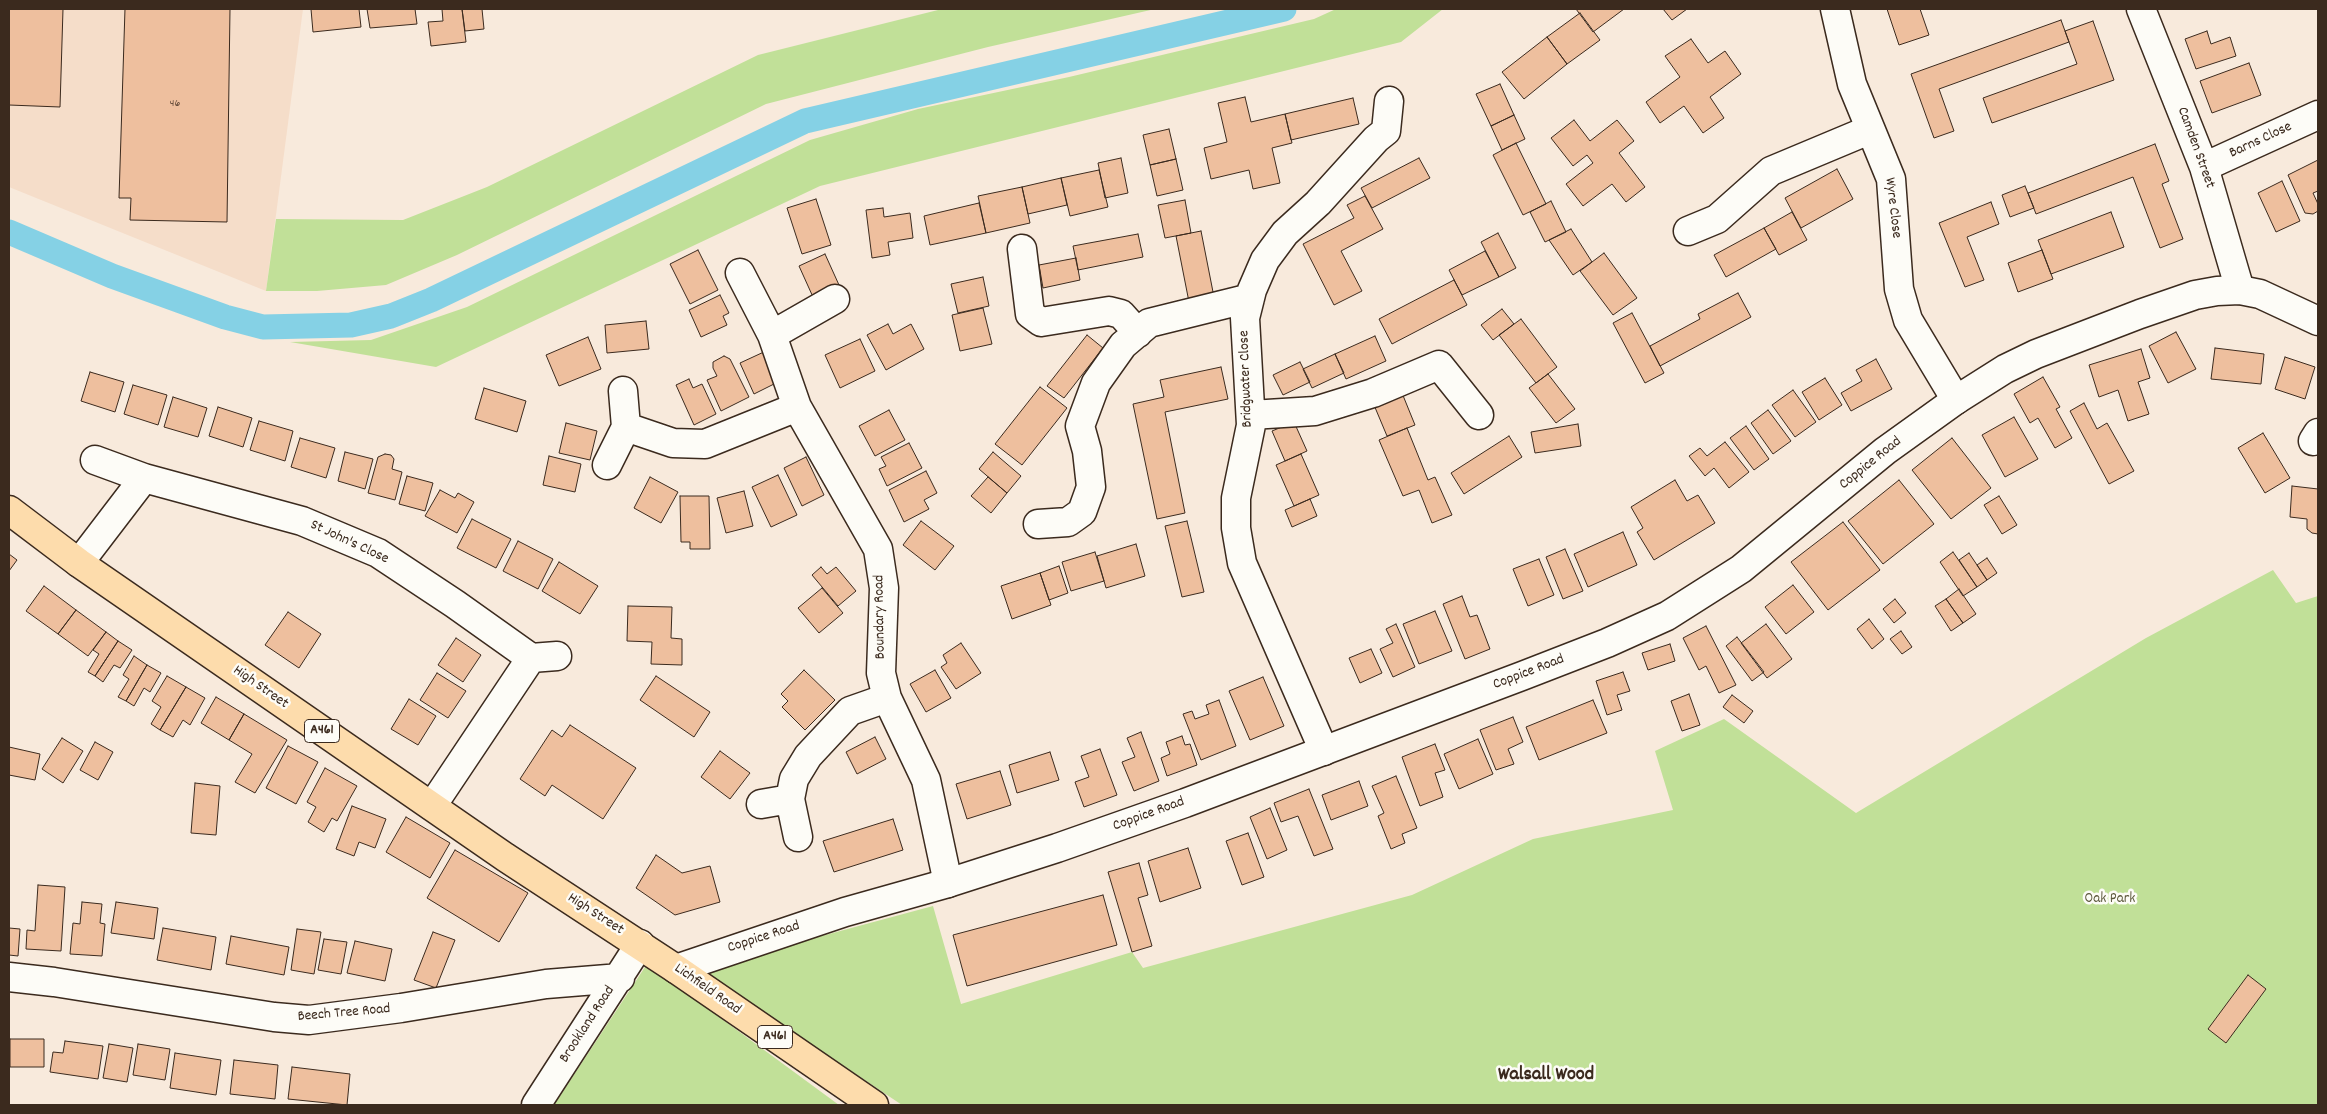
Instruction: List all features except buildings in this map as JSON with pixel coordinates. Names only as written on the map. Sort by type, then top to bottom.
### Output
[{"type":"highway","name":"High Street","points":[[9,510],[79,562],[432,806],[640,944]]},
{"type":"highway","name":"Lichfield Road","points":[[640,944],[874,1105]]},
{"type":"street","name":"Wyre Close","points":[[1835,9],[1852,84],[1869,130],[1891,179],[1898,289],[1908,320],[1956,400]]},
{"type":"street","name":"Camden Street","points":[[2141,9],[2204,167],[2240,290]]},
{"type":"street","name":"Bridgwater Close","points":[[1324,751],[1242,564],[1236,528],[1236,498],[1251,425],[1245,318],[1250,298],[1265,260],[1285,233],[1318,203],[1386,130],[1389,101]]},
{"type":"street","name":"Barns Close","points":[[2204,167],[2318,115]]},
{"type":"street","points":[[1688,231],[1717,219],[1771,171],[1869,130]]},
{"type":"street","points":[[1022,249],[1030,314],[1040,322],[1109,311],[1121,314],[1138,333]]},
{"type":"street","name":"Boundary Road","points":[[740,273],[772,335],[797,407],[878,549],[884,588],[881,673],[886,698],[926,780],[948,883]]},
{"type":"street","name":"Coppice Road","points":[[676,968],[845,912],[948,883],[1057,848],[1324,751],[1607,643],[1667,616],[1741,569],[1885,451],[1956,400],[2005,369],[2036,354],[2195,295],[2217,291],[2240,290],[2260,294],[2318,322]]},
{"type":"street","points":[[1038,524],[1068,522],[1082,512],[1090,487],[1087,451],[1080,426],[1096,383],[1123,345],[1149,323],[1250,298]]},
{"type":"street","points":[[772,335],[834,299]]},
{"type":"street","points":[[1251,415],[1315,411],[1373,393],[1439,365],[1479,415]]},
{"type":"street","points":[[607,465],[626,427],[623,391]]},
{"type":"street","points":[[626,427],[673,443],[705,444],[797,407]]},
{"type":"street","name":"St John's Close","points":[[95,460],[144,478],[302,521],[378,554],[544,657],[432,806]]},
{"type":"street","points":[[79,562],[144,478]]},
{"type":"street","points":[[798,837],[790,799],[794,779],[808,756],[850,711],[886,698]]},
{"type":"street","points":[[762,804],[790,799]]},
{"type":"street","name":"Brookland Road","points":[[536,1105],[620,978],[640,944]]},
{"type":"street","name":"Beech Tree Road","points":[[9,977],[54,982],[274,1018],[308,1020],[401,1008],[546,984],[620,978]]},
{"type":"shaded area","points":[[9,9],[303,9],[266,291],[9,187]]},
{"type":"green space","points":[[942,9],[1155,9],[988,47],[766,104],[457,255],[386,285],[317,291],[266,291],[276,219],[403,220],[487,187],[758,55]]},
{"type":"green space","points":[[1336,9],[1443,9],[1401,42],[820,186],[436,367],[290,342],[371,340],[467,307],[810,140],[918,109],[1069,77],[1314,19]]},
{"type":"green space","name":"Oak Park","points":[[2273,570],[2296,603],[2318,596],[2318,1105],[902,1105],[699,969],[933,906],[961,1004],[1132,952],[1143,968],[1412,895],[1533,839],[1673,810],[1655,751],[1724,719],[1856,813],[2146,638]]},
{"type":"green space","points":[[647,964],[839,1105],[554,1105]]},
{"type":"waterway","points":[[9,232],[112,276],[225,317],[263,327],[351,325],[391,316],[431,300],[805,121],[1284,9]]},
{"type":"district","name":"Walsall Wood","points":[[1546,1076]]}]
